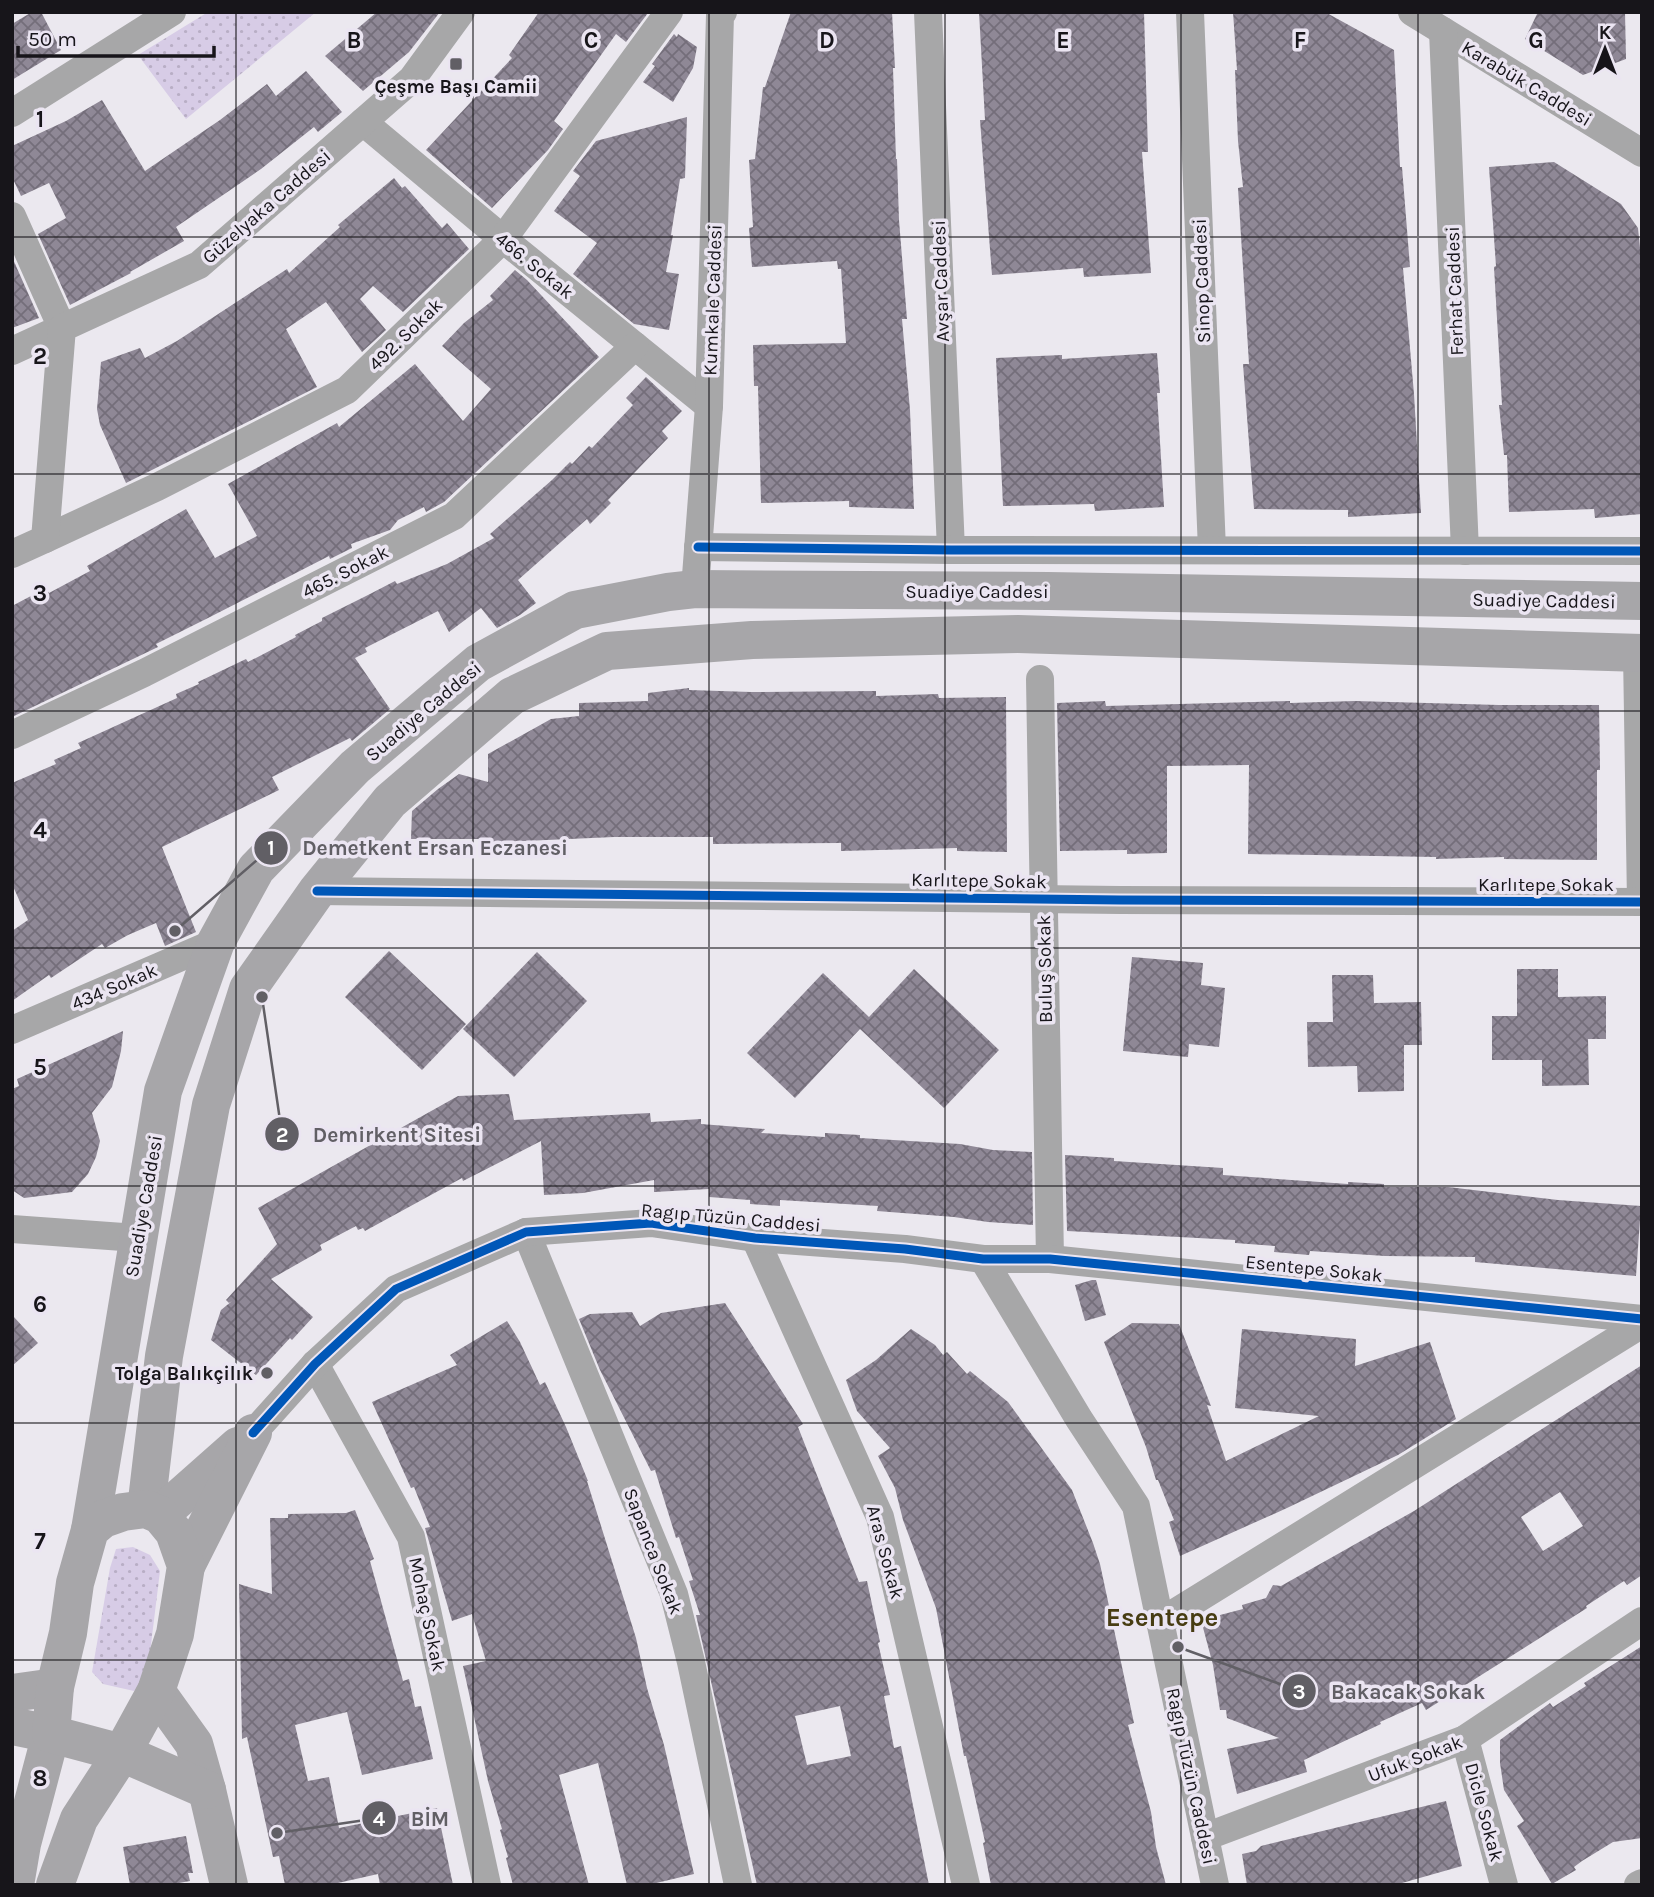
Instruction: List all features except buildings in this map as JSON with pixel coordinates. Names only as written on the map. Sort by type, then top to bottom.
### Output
[{"type":"main road","name":"Suadiye Caddesi","points":[[15,1885],[22,1844],[51,1734],[55,1687],[68,1633],[75,1583],[90,1530],[163,1091],[216,943],[256,869],[355,767],[478,663],[575,610],[695,589],[1642,601]]},
{"type":"main road","points":[[153,1512],[164,1356],[211,1105],[248,989],[317,891],[390,802],[512,696],[607,651],[752,640],[1018,634],[1639,653]]},
{"type":"main road","name":"Ragıp Tüzün Caddesi","points":[[153,1512],[253,1433]]},
{"type":"main road","name":"Ragıp Tüzün Caddesi","points":[[186,1566],[253,1433]]},
{"type":"main road","points":[[55,1885],[79,1819],[122,1753],[156,1691],[175,1634],[186,1566],[174,1532],[153,1512],[123,1512],[103,1519],[90,1530]]},
{"type":"main road","points":[[12,1693],[55,1687]]},
{"type":"main road","points":[[156,1691],[194,1744],[229,1885]]},
{"type":"main road","points":[[12,1726],[122,1753],[207,1790]]},
{"type":"street","points":[[12,113],[172,12]]},
{"type":"street","name":"Güzelyaka Caddesi","points":[[12,351],[200,265],[412,79],[461,12]]},
{"type":"street","name":"492. Sokak","points":[[45,539],[347,390],[503,239],[669,12]]},
{"type":"street","name":"Avşar Caddesi","points":[[928,12],[951,550]]},
{"type":"street","name":"Sinop Caddesi","points":[[1190,12],[1212,550]]},
{"type":"street","name":"Karabük Caddesi","points":[[1412,12],[1642,153]]},
{"type":"street","name":"Kumkale Caddesi","points":[[695,589],[709,406],[719,13]]},
{"type":"street","name":"Ferhat Caddesi","points":[[1443,31],[1465,551]]},
{"type":"street","name":"466. Sokak","points":[[363,122],[709,406]]},
{"type":"street","points":[[12,216],[62,328],[45,539],[12,554]]},
{"type":"street","name":"465. Sokak","points":[[12,735],[144,673],[454,516],[635,346]]},
{"type":"street","points":[[698,547],[1642,551]]},
{"type":"street","points":[[1639,653],[1641,902]]},
{"type":"street","name":"Buluş Sokak","points":[[1040,679],[1050,1259]]},
{"type":"street","name":"Karlıtepe Sokak","points":[[317,891],[1641,902]]},
{"type":"street","name":"434 Sokak","points":[[12,1030],[216,943]]},
{"type":"street","name":"Ragıp Tüzün Caddesi","points":[[253,1433],[315,1364],[396,1289],[526,1232],[651,1223],[755,1237],[905,1249],[983,1259],[1079,1419],[1136,1506],[1215,1885]]},
{"type":"street","points":[[12,1229],[137,1237]]},
{"type":"street","name":"Sapanca Sokak","points":[[526,1232],[674,1594],[738,1885]]},
{"type":"street","name":"Aras Sokak","points":[[755,1237],[880,1517],[966,1885]]},
{"type":"street","name":"Esentepe Sokak","points":[[983,1259],[1050,1259],[1642,1322]]},
{"type":"street","points":[[1160,1622],[1642,1322]]},
{"type":"street","name":"Mohaç Sokak","points":[[315,1364],[411,1537],[487,1885]]},
{"type":"street","name":"Ufuk Sokak","points":[[1205,1837],[1465,1740],[1642,1620]]},
{"type":"street","name":"Dicle Sokak","points":[[1465,1740],[1504,1885]]},
{"type":"shaded area","points":[[208,12],[316,12],[186,119],[138,55]]},
{"type":"shaded area","points":[[133,1547],[150,1555],[160,1571],[147,1677],[134,1691],[103,1684],[92,1672],[110,1568],[116,1549]]},
{"type":"cycle path","points":[[698,547],[1642,551]]},
{"type":"cycle path","points":[[317,891],[1120,900],[1642,902]]},
{"type":"cycle path","points":[[253,1433],[315,1364],[396,1289],[526,1232],[651,1223],[755,1238],[905,1249],[983,1259],[1050,1259],[1642,1319]]},
{"type":"place","name":"Çeşme Başı Camii","points":[[456,64]]},
{"type":"place","name":"Demetkent Ersan Eczanesi","points":[[175,931]]},
{"type":"place","name":"Demirkent Sitesi","points":[[262,997]]},
{"type":"place","name":"Tolga Balıkçilık","points":[[267,1373]]},
{"type":"place","name":"Bakacak Sokak","points":[[1178,1647]]},
{"type":"place","name":"BİM","points":[[277,1833]]},
{"type":"district","name":"Esentepe","points":[[1162,1617]]}]
